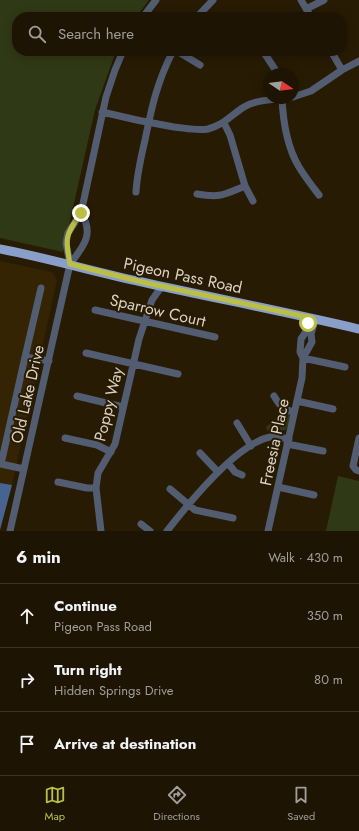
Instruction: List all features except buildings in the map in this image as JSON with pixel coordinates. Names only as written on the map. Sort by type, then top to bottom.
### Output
[{"type":"main road","name":"Pigeon Pass Road","points":[[0,249],[312,318],[359,330]]},
{"type":"street","points":[[202,12],[213,0]]},
{"type":"street","points":[[300,0],[308,12]]},
{"type":"street","points":[[306,9],[324,0]]},
{"type":"street","points":[[146,12],[154,1]]},
{"type":"street","points":[[70,264],[66,243],[68,233],[81,213],[102,112],[121,56]]},
{"type":"street","points":[[136,192],[137,177],[148,123],[160,77],[170,56]]},
{"type":"street","points":[[185,56],[200,65]]},
{"type":"street","points":[[266,56],[274,68]]},
{"type":"street","points":[[334,56],[342,70]]},
{"type":"street","points":[[299,95],[311,91],[342,70],[359,61]]},
{"type":"street","points":[[102,112],[148,123],[198,130],[207,129],[224,123],[249,105],[263,101]]},
{"type":"street","points":[[284,104],[285,122],[291,149],[299,167],[319,195]]},
{"type":"street","points":[[224,123],[230,135],[245,186],[253,201]]},
{"type":"street","points":[[197,194],[220,196],[245,186]]},
{"type":"street","points":[[70,264],[84,244],[88,232],[86,222],[81,213]]},
{"type":"street","name":"Old Lake Drive","points":[[10,531],[70,264]]},
{"type":"street","name":"Poppy Way","points":[[101,531],[96,488],[98,473],[111,452],[116,440],[132,364],[144,321],[152,300],[162,286]]},
{"type":"street","points":[[24,469],[1,467],[41,288]]},
{"type":"street","name":"Sparrow Court","points":[[95,310],[215,337]]},
{"type":"street","points":[[312,318],[314,324],[311,334],[312,342],[303,358],[345,367]]},
{"type":"street","name":"Freesia Place","points":[[268,531],[302,378],[303,358],[300,352],[301,339],[305,333],[308,323],[312,318]]},
{"type":"street","points":[[86,353],[178,374]]},
{"type":"street","points":[[25,357],[48,361]]},
{"type":"street","points":[[77,396],[123,407]]},
{"type":"street","points":[[274,396],[280,406],[294,412]]},
{"type":"street","points":[[297,401],[333,409]]},
{"type":"street","points":[[237,423],[251,446]]},
{"type":"street","points":[[167,531],[188,504],[218,472],[251,446],[264,438],[272,436],[288,442],[323,451]]},
{"type":"street","points":[[65,438],[97,445],[111,452]]},
{"type":"street","points":[[359,438],[353,466],[359,471]]},
{"type":"street","points":[[200,453],[218,472]]},
{"type":"street","points":[[228,463],[235,472],[242,475]]},
{"type":"street","points":[[58,482],[87,488],[96,488]]},
{"type":"street","points":[[278,487],[314,495]]},
{"type":"street","points":[[170,489],[198,511],[233,518]]},
{"type":"street","points":[[141,524],[150,531]]},
{"type":"shaded area","points":[[0,261],[52,272],[57,280],[12,485],[0,483]]},
{"type":"green space","points":[[0,0],[149,0],[140,12],[12,12],[12,56],[114,56],[95,110],[63,252],[0,238]]},
{"type":"green space","points":[[285,413],[291,416],[286,430],[268,431],[266,427]]},
{"type":"green space","points":[[338,476],[359,481],[359,531],[326,531]]},
{"type":"water","points":[[0,483],[12,485],[0,530]]},
{"type":"route","points":[[81,213],[68,233],[66,243],[70,264],[142,282],[312,318],[308,323]]}]
